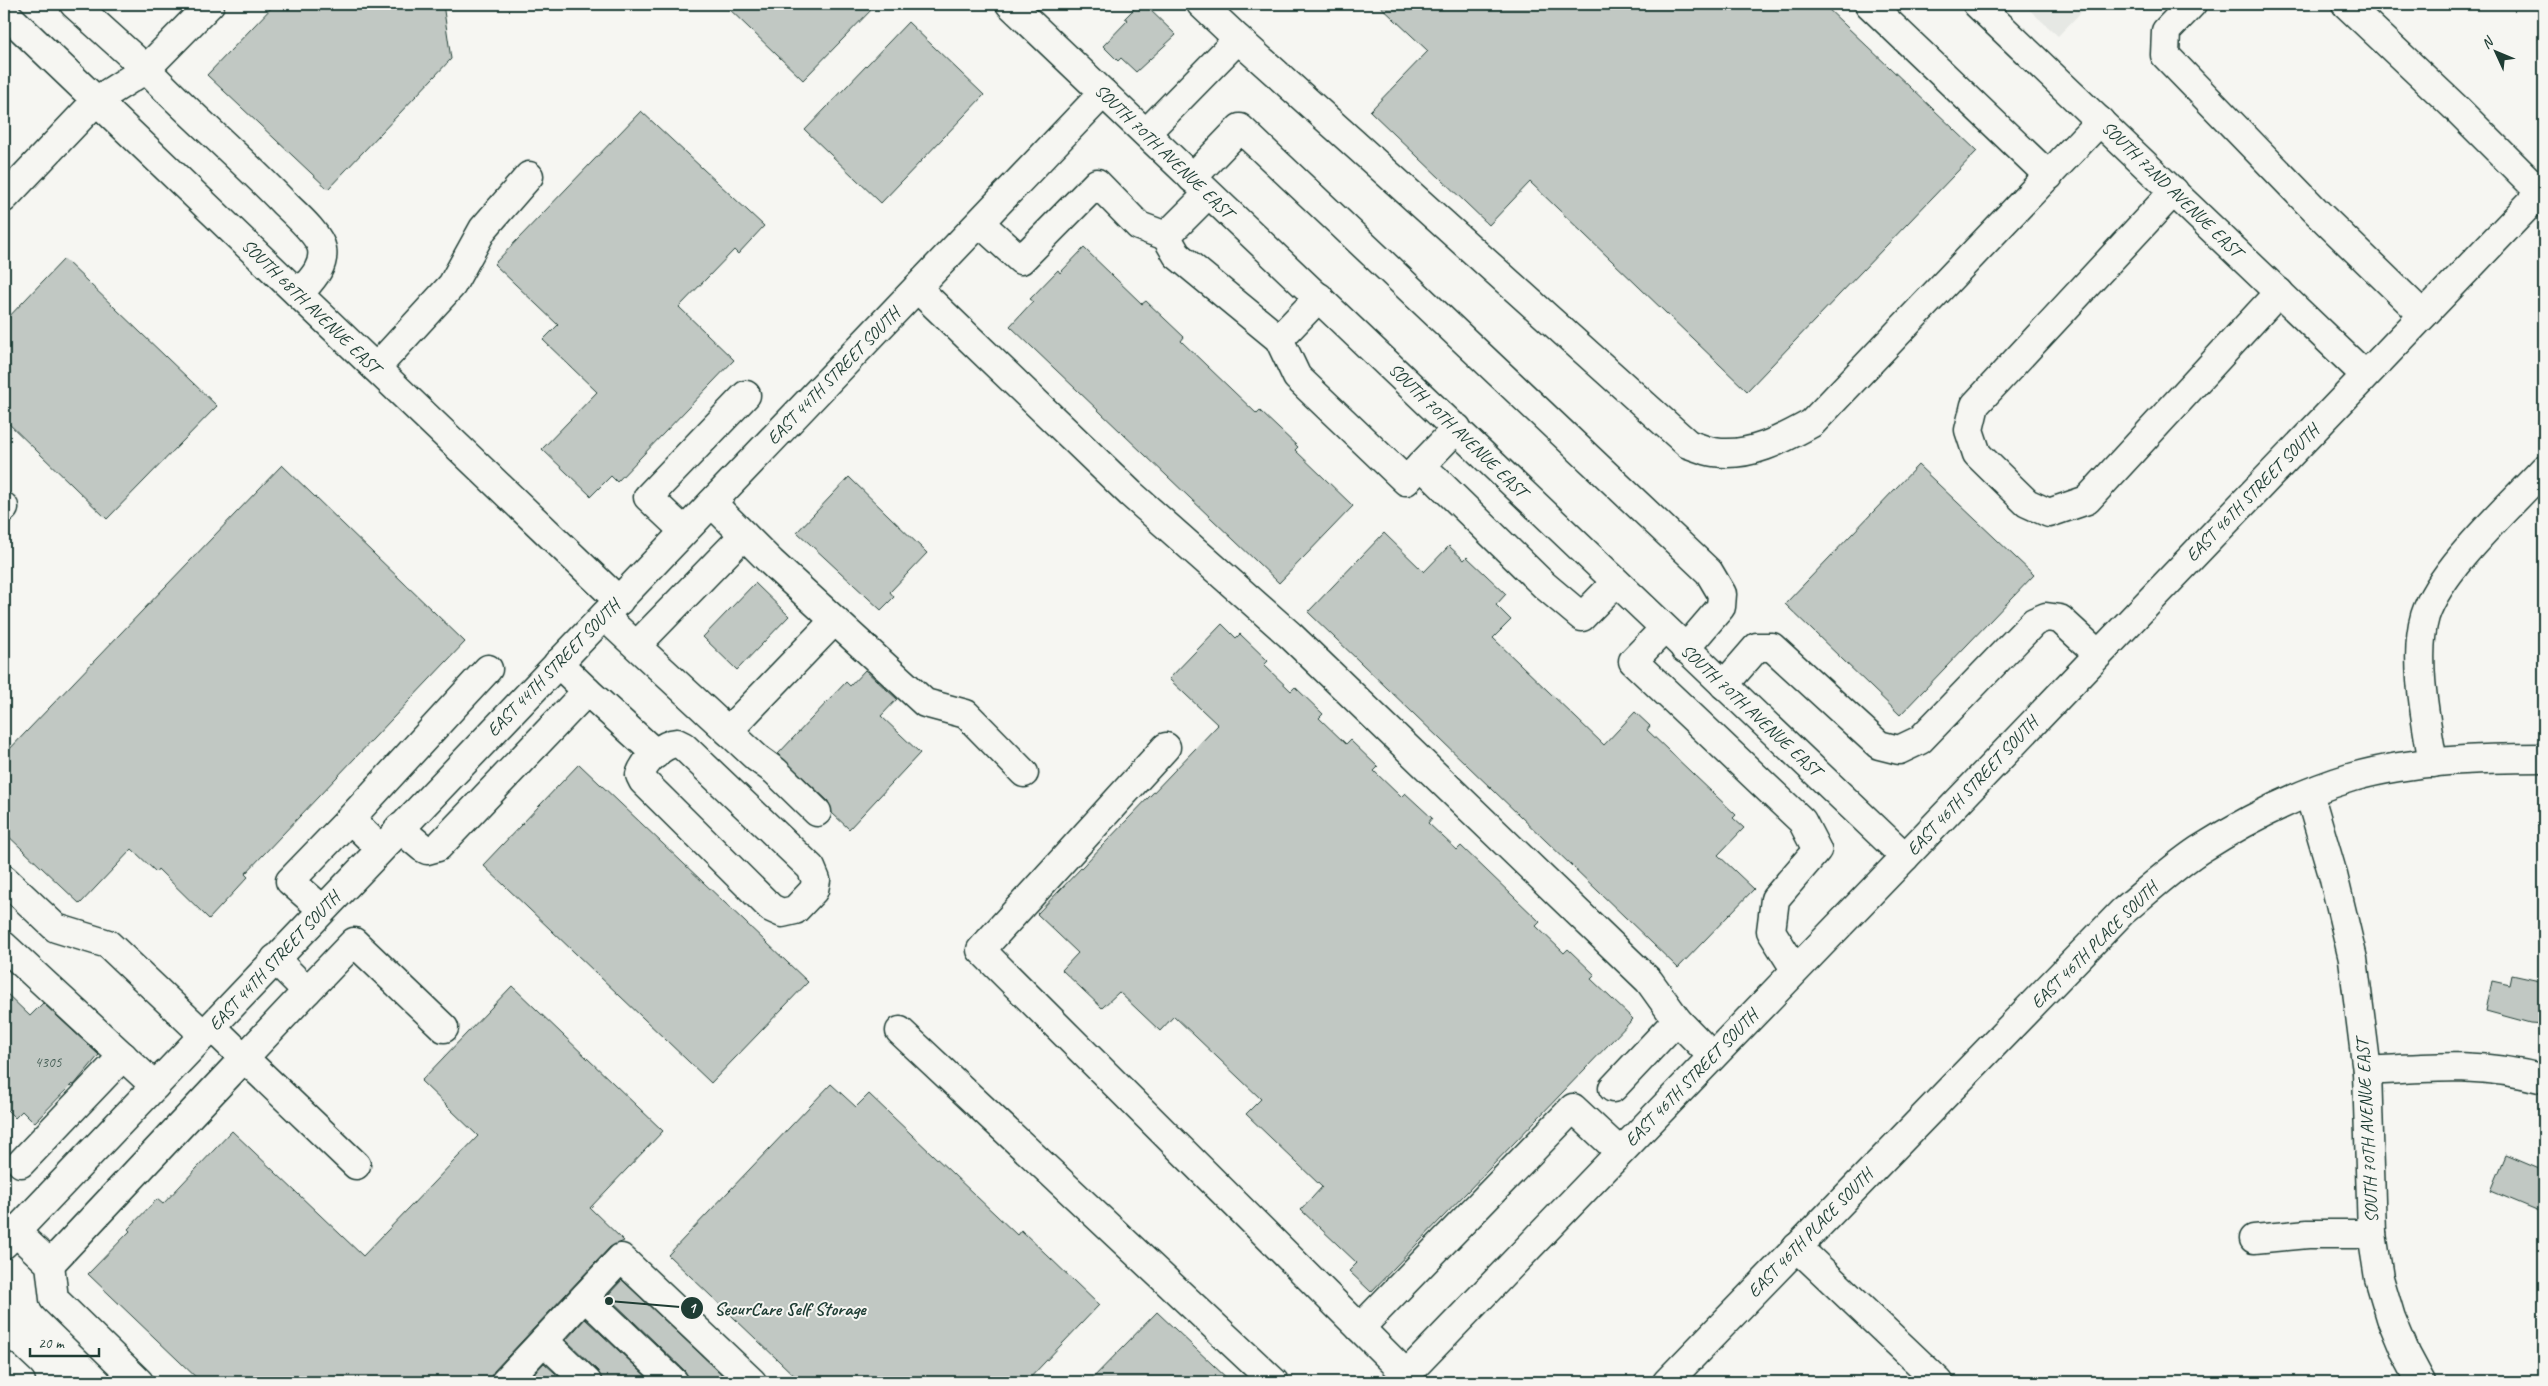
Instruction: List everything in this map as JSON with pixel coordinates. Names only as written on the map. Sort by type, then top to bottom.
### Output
[{"type":"street","points":[[74,4],[234,151],[309,228],[322,248],[320,270],[299,294]]},
{"type":"street","points":[[4,198],[97,100],[146,69],[210,4]]},
{"type":"street","name":"SOUTH 70TH AVENUE EAST","points":[[1010,4],[1457,428],[1664,629],[1905,858]]},
{"type":"street","points":[[1202,4],[1238,39],[1688,444],[1715,452],[1741,451],[1775,443],[1812,423],[2050,176],[2100,121]]},
{"type":"street","points":[[1869,4],[2050,176]]},
{"type":"street","name":"SOUTH 72ND AVENUE EAST","points":[[1977,4],[2366,375]]},
{"type":"street","points":[[2192,4],[2166,32],[2165,55],[2318,212],[2423,316]]},
{"type":"street","points":[[2346,4],[2542,190]]},
{"type":"street","name":"SOUTH 68TH AVENUE EAST","points":[[4,12],[376,368],[612,608],[637,646],[757,758],[775,771],[817,812]]},
{"type":"street","points":[[1146,133],[1238,39]]},
{"type":"street","name":"EAST 44TH STREET SOUTH","points":[[10,1238],[1103,92]]},
{"type":"street","points":[[1166,236],[1240,128],[1709,572],[1722,594],[1721,607],[1685,649]]},
{"type":"street","points":[[376,368],[452,285],[483,229],[529,176]]},
{"type":"street","points":[[980,223],[1021,260],[1097,183],[1139,226],[1166,236],[1177,255],[1279,339],[1297,377],[1406,481],[1457,428]]},
{"type":"street","name":"EAST 46TH STREET SOUTH","points":[[1402,1378],[1795,969],[1905,858],[2542,190]]},
{"type":"street","points":[[2174,191],[1975,405],[1969,430],[1978,454],[2027,503],[2049,513],[2087,500],[2279,292]]},
{"type":"street","points":[[917,288],[1132,494],[1290,636],[1649,981],[1677,1020],[1712,1056]]},
{"type":"street","points":[[1279,339],[1319,297]]},
{"type":"street","points":[[684,531],[648,497],[746,395]]},
{"type":"street","points":[[1421,465],[1544,585],[1582,616],[1616,582]]},
{"type":"street","points":[[2544,469],[2453,567],[2426,616],[2422,641],[2423,703],[2433,763],[2509,758],[2544,758]]},
{"type":"street","points":[[712,503],[834,620],[925,703],[966,714],[1024,773]]},
{"type":"street","points":[[637,646],[744,535]]},
{"type":"street","points":[[1724,685],[1757,647],[1772,647],[1784,655],[1879,744],[1898,750],[1920,740],[2034,622],[2046,617],[2060,619],[2098,654]]},
{"type":"street","points":[[728,730],[834,620]]},
{"type":"street","points":[[1664,629],[1633,661],[1802,821],[1817,850],[1775,899],[1771,931],[1795,969]]},
{"type":"street","points":[[558,663],[656,754]]},
{"type":"street","points":[[322,909],[290,881],[350,819],[488,669]]},
{"type":"street","points":[[399,828],[427,850],[438,847],[586,691]]},
{"type":"street","points":[[668,744],[683,746],[811,868],[816,880],[814,890],[795,910],[782,913],[771,908],[643,781],[640,775],[642,768],[656,754],[668,744]]},
{"type":"street","points":[[1166,747],[981,950],[1360,1328],[1402,1378]]},
{"type":"street","name":"EAST 46TH PLACE SOUTH","points":[[1667,1382],[2122,912],[2198,850],[2254,819],[2309,793],[2353,777],[2433,763]]},
{"type":"street","name":"SOUTH 70TH AVENUE EAST","points":[[2309,793],[2333,874],[2353,959],[2367,1071],[2372,1234],[2379,1278],[2391,1318],[2406,1354],[2421,1382]]},
{"type":"street","points":[[350,819],[380,848]]},
{"type":"street","points":[[4,879],[56,928],[108,944],[208,1031],[244,1058],[356,1165]]},
{"type":"street","points":[[139,1382],[54,1299],[50,1264],[354,942],[444,1028]]},
{"type":"street","points":[[4,946],[155,1086]]},
{"type":"street","points":[[275,959],[307,991]]},
{"type":"street","points":[[1613,1088],[1677,1020]]},
{"type":"street","points":[[900,1031],[1274,1382]]},
{"type":"street","points":[[21,1163],[123,1056]]},
{"type":"street","points":[[2367,1071],[2477,1066],[2510,1070],[2544,1080]]},
{"type":"street","points":[[1360,1328],[1573,1108],[1620,1152]]},
{"type":"street","name":"SOUTH 70TH AVENUE EAST","points":[[2254,1239],[2308,1234],[2372,1234]]},
{"type":"street","points":[[10,1238],[50,1264]]},
{"type":"street","points":[[1797,1247],[1939,1382]]},
{"type":"street","points":[[505,1382],[621,1258],[752,1382]]},
{"type":"street","points":[[585,1297],[674,1382]]},
{"type":"street","points":[[544,1341],[587,1382]]},
{"type":"street","points":[[4,1366],[20,1382]]},
{"type":"shaded area","points":[[2023,4],[2089,4],[2058,36]]},
{"type":"building","points":[[275,4],[443,4],[451,59],[328,189],[207,75]]},
{"type":"building","points":[[724,4],[877,4],[803,80]]},
{"type":"building","points":[[1139,4],[1144,4],[1176,35],[1136,72],[1121,58],[1118,61],[1103,46],[1128,20],[1125,18]]},
{"type":"building","points":[[1378,4],[1823,4],[1977,151],[1747,391],[1530,182],[1489,225],[1370,111],[1428,51]]},
{"type":"building","points":[[908,22],[984,95],[881,203],[805,130]]},
{"type":"building","points":[[641,111],[764,226],[738,254],[734,250],[679,307],[734,360],[617,482],[611,476],[591,496],[542,449],[597,392],[543,340],[558,325],[494,264]]},
{"type":"building","points":[[1084,248],[1142,304],[1146,301],[1184,337],[1181,341],[1257,414],[1260,411],[1298,447],[1295,450],[1353,506],[1279,583],[1010,326],[1033,301],[1030,299],[1058,270],[1060,273]]},
{"type":"building","points":[[64,259],[217,406],[107,519],[4,419],[4,322]]},
{"type":"building","points":[[282,465],[465,642],[245,874],[248,877],[209,919],[158,869],[156,872],[132,849],[80,904],[4,832],[4,755]]},
{"type":"building","points":[[1918,465],[2034,575],[1900,715],[1785,604]]},
{"type":"building","points":[[849,477],[927,553],[890,592],[894,597],[881,610],[797,532]]},
{"type":"building","points":[[1384,533],[1424,572],[1449,546],[1464,560],[1467,557],[1506,594],[1496,605],[1511,620],[1493,638],[1604,745],[1635,712],[1650,726],[1647,730],[1736,815],[1733,818],[1744,828],[1718,855],[1754,889],[1678,968],[1308,612]]},
{"type":"building","points":[[755,583],[789,616],[737,670],[703,637]]},
{"type":"building","points":[[1222,624],[1236,638],[1240,634],[1268,661],[1264,665],[1291,691],[1295,687],[1323,714],[1319,718],[1346,744],[1350,740],[1378,767],[1374,771],[1401,797],[1405,793],[1432,818],[1428,823],[1457,850],[1461,846],[1540,922],[1536,926],[1564,953],[1568,949],[1595,975],[1591,979],[1633,1019],[1371,1292],[1349,1271],[1357,1263],[1301,1210],[1322,1187],[1246,1114],[1261,1099],[1174,1016],[1160,1031],[1119,992],[1102,1008],[1062,970],[1078,953],[1037,914],[1218,725],[1169,679]]},
{"type":"building","points":[[865,670],[897,699],[881,716],[920,753],[849,829],[832,813],[828,801],[778,754],[846,682],[850,686]]},
{"type":"building","points":[[579,764],[808,982],[711,1083],[483,865]]},
{"type":"building","points":[[2512,975],[2544,982],[2544,1024],[2530,1023],[2486,1011],[2492,981],[2510,985]]},
{"type":"building","points":[[512,986],[663,1131],[590,1208],[624,1241],[610,1247],[494,1371],[490,1382],[201,1382],[88,1274],[130,1231],[128,1229],[157,1199],[163,1204],[232,1131],[363,1256],[478,1136],[421,1081]]},
{"type":"building","points":[[4,991],[30,1016],[43,1003],[99,1055],[74,1085],[72,1084],[34,1123],[22,1111],[15,1118],[4,1107]]},
{"type":"building","points":[[831,1084],[856,1107],[869,1094],[1017,1235],[1021,1230],[1099,1305],[1026,1382],[801,1382],[668,1255]]},
{"type":"building","points":[[2506,1155],[2544,1171],[2544,1213],[2491,1191]]},
{"type":"building","points":[[622,1280],[730,1382],[689,1382],[685,1371],[607,1296]]},
{"type":"building","points":[[1157,1312],[1231,1382],[1089,1382]]},
{"type":"building","points":[[585,1319],[652,1382],[602,1382],[598,1371],[566,1340]]},
{"type":"building","points":[[544,1363],[565,1382],[526,1382]]},
{"type":"place","name":"SecurCare Self Storage","points":[[609,1301]]}]
